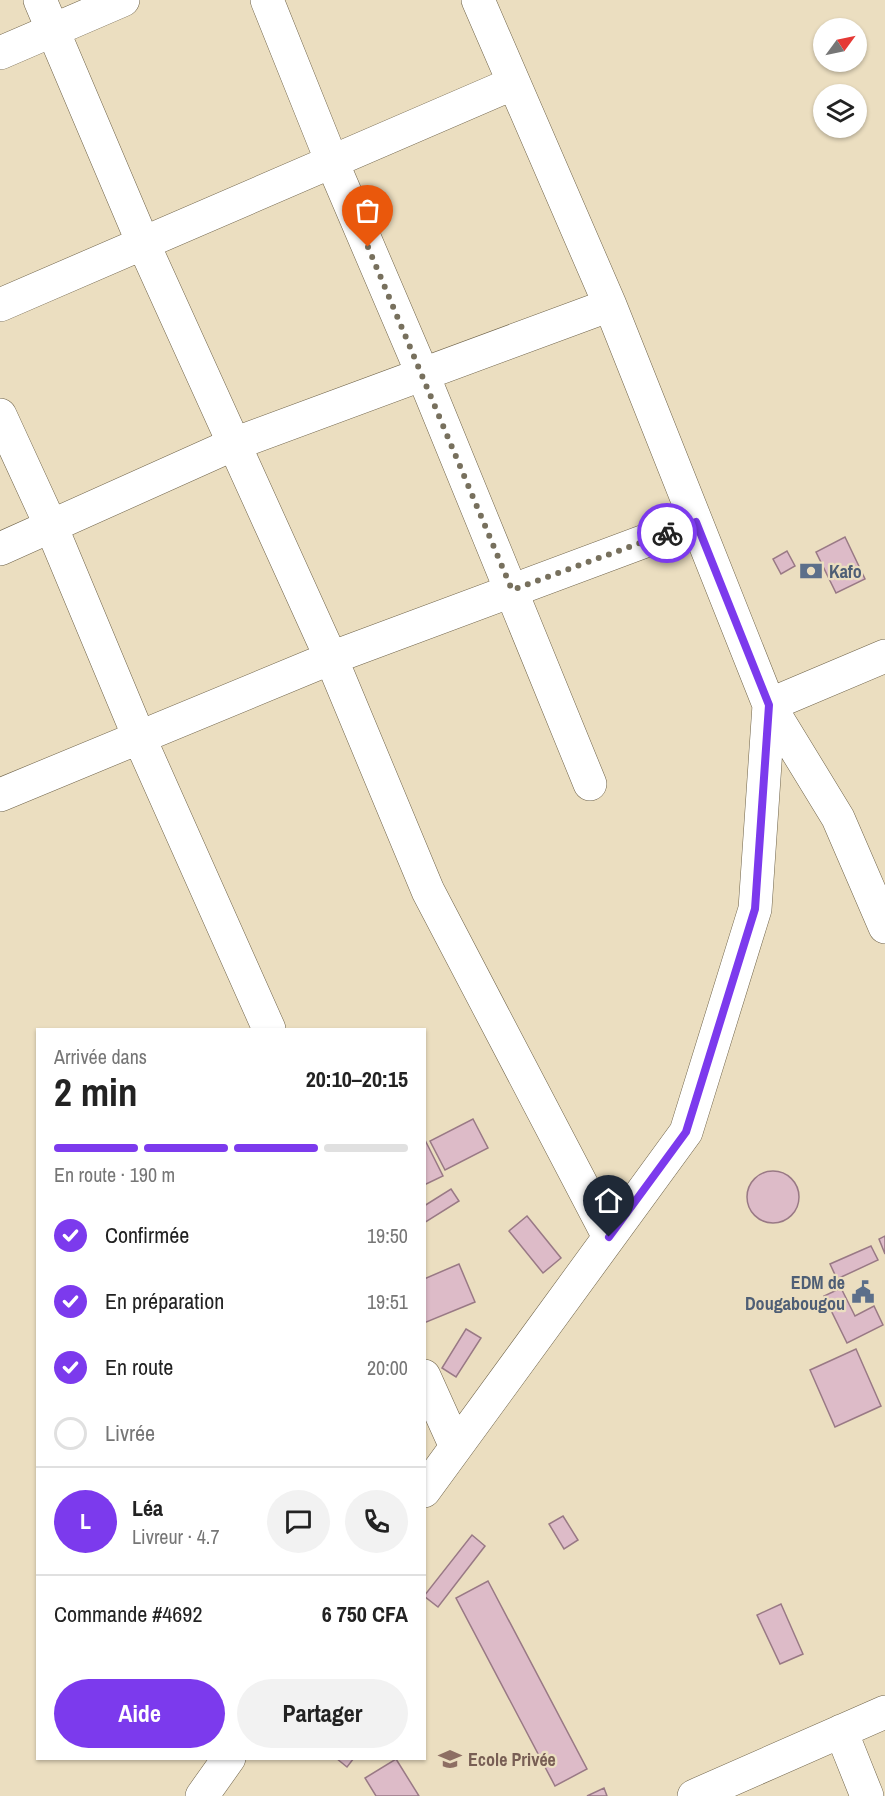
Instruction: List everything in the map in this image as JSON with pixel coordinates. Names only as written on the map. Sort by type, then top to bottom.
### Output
[{"type":"street","points":[[40,0],[143,243],[331,658],[428,891],[609,1237]]},
{"type":"street","points":[[0,53],[123,0]]},
{"type":"street","points":[[267,0],[590,784]]},
{"type":"street","points":[[478,0],[610,305],[769,705],[838,818],[885,927]]},
{"type":"street","points":[[0,305],[514,83]]},
{"type":"street","points":[[0,549],[234,444],[610,305]]},
{"type":"street","points":[[0,415],[51,526],[139,737],[269,1028]]},
{"type":"street","points":[[0,795],[331,658],[696,522]]},
{"type":"street","points":[[769,705],[885,656]]},
{"type":"street","points":[[426,1488],[686,1132],[755,909],[769,705]]},
{"type":"street","points":[[426,1380],[456,1447]]},
{"type":"street","points":[[694,1796],[885,1712]]},
{"type":"street","points":[[841,1731],[867,1796]]},
{"type":"street","points":[[202,1796],[229,1760]]},
{"type":"building","points":[[845,537],[865,579],[836,593],[816,552]]},
{"type":"building","points":[[787,551],[795,566],[781,574],[773,559]]},
{"type":"building","points":[[473,1119],[488,1148],[445,1170],[430,1141]]},
{"type":"building","points":[[426,1142],[443,1176],[426,1184]]},
{"type":"building","points":[[773,1171],[783,1173],[791,1179],[797,1187],[799,1197],[797,1207],[791,1215],[783,1221],[773,1223],[763,1221],[755,1215],[749,1207],[747,1197],[749,1187],[755,1179],[763,1173]]},
{"type":"building","points":[[451,1189],[459,1201],[426,1222],[426,1205]]},
{"type":"building","points":[[527,1216],[561,1258],[543,1273],[509,1231]]},
{"type":"building","points":[[885,1236],[885,1254],[879,1239]]},
{"type":"building","points":[[871,1246],[878,1260],[837,1279],[830,1264]]},
{"type":"building","points":[[459,1264],[475,1302],[426,1322],[426,1278]]},
{"type":"building","points":[[841,1288],[855,1316],[874,1306],[883,1325],[847,1343],[824,1296]]},
{"type":"building","points":[[466,1329],[481,1338],[456,1377],[442,1368]]},
{"type":"building","points":[[856,1349],[881,1406],[835,1427],[810,1370]]},
{"type":"building","points":[[563,1516],[578,1540],[564,1549],[549,1524]]},
{"type":"building","points":[[472,1535],[485,1546],[438,1607],[426,1598],[426,1593]]},
{"type":"building","points":[[488,1581],[587,1769],[555,1786],[456,1598]]},
{"type":"building","points":[[781,1604],[803,1654],[780,1664],[757,1615]]},
{"type":"building","points":[[338,1760],[352,1760],[347,1767]]},
{"type":"building","points":[[397,1760],[419,1796],[376,1796],[365,1778]]},
{"type":"building","points":[[604,1788],[607,1796],[587,1796]]},
{"type":"way so far","points":[[368,247],[512,590],[667,533]]},
{"type":"place","name":"Kafo","points":[[811,571]]},
{"type":"place","name":"EDM de Dougabougou","points":[[863,1292]]},
{"type":"place","name":"Ecole Privée","points":[[450,1759]]},
{"type":"route","points":[[609,1237],[686,1132],[755,909],[769,705],[696,522],[667,533]]}]
